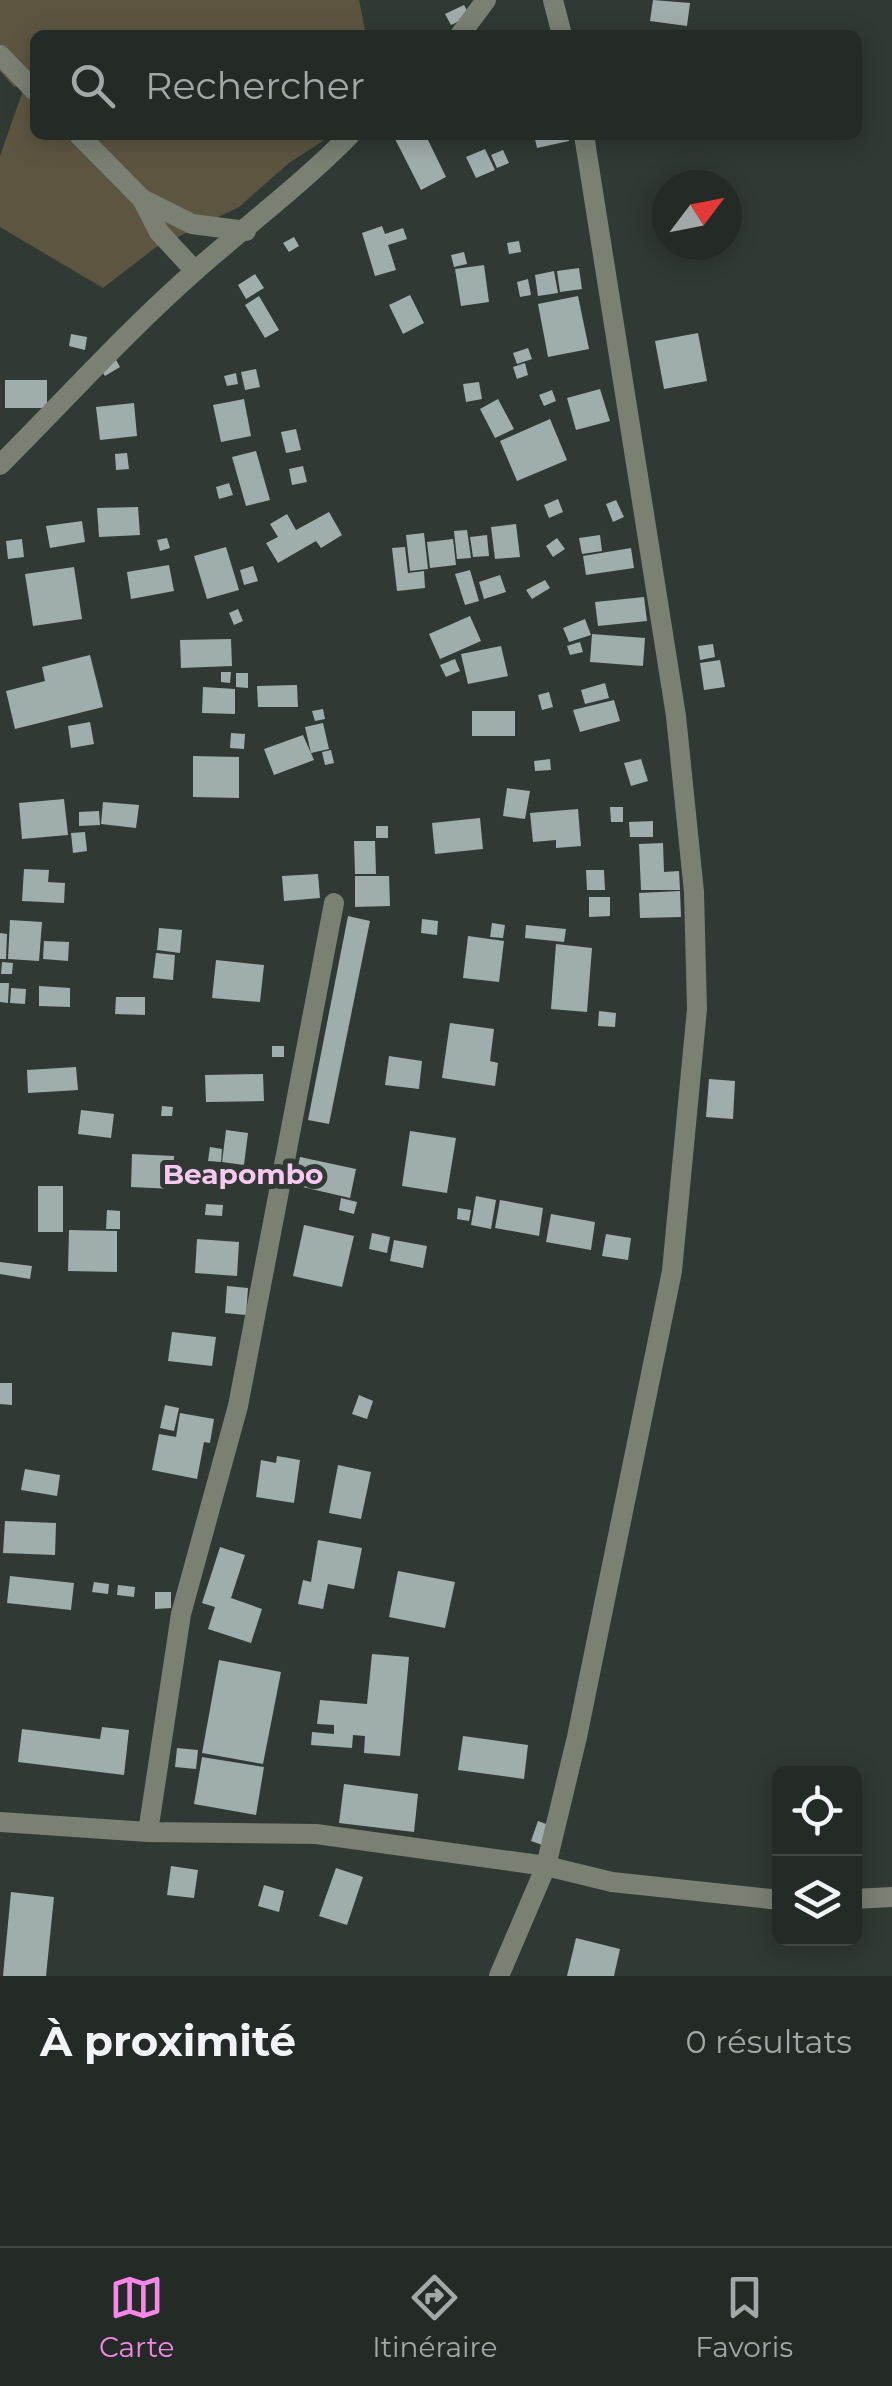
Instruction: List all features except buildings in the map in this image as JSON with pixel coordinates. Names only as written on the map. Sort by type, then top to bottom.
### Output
[{"type":"street","points":[[464,30],[486,0]]},
{"type":"street","points":[[553,0],[561,30]]},
{"type":"street","points":[[0,55],[30,86]]},
{"type":"street","points":[[84,140],[142,199],[159,232],[195,271]]},
{"type":"street","points":[[0,465],[80,379],[195,271],[304,182],[345,140]]},
{"type":"street","points":[[499,1976],[546,1866],[672,1271],[698,1010],[694,892],[676,716],[585,140]]},
{"type":"street","points":[[142,199],[192,224],[246,231]]},
{"type":"street","points":[[148,1832],[181,1614],[238,1406],[334,903]]},
{"type":"street","points":[[0,1822],[148,1832],[316,1834],[546,1866],[612,1882],[772,1899]]},
{"type":"street","points":[[862,1899],[892,1897]]},
{"type":"shaded area","points":[[0,0],[359,0],[365,30],[30,30],[30,140],[324,140],[289,163],[239,207],[155,248],[103,288],[0,227],[0,156],[27,79],[14,87],[0,71]]},
{"type":"district","name":"Beapombo","points":[[243,1174]]}]
